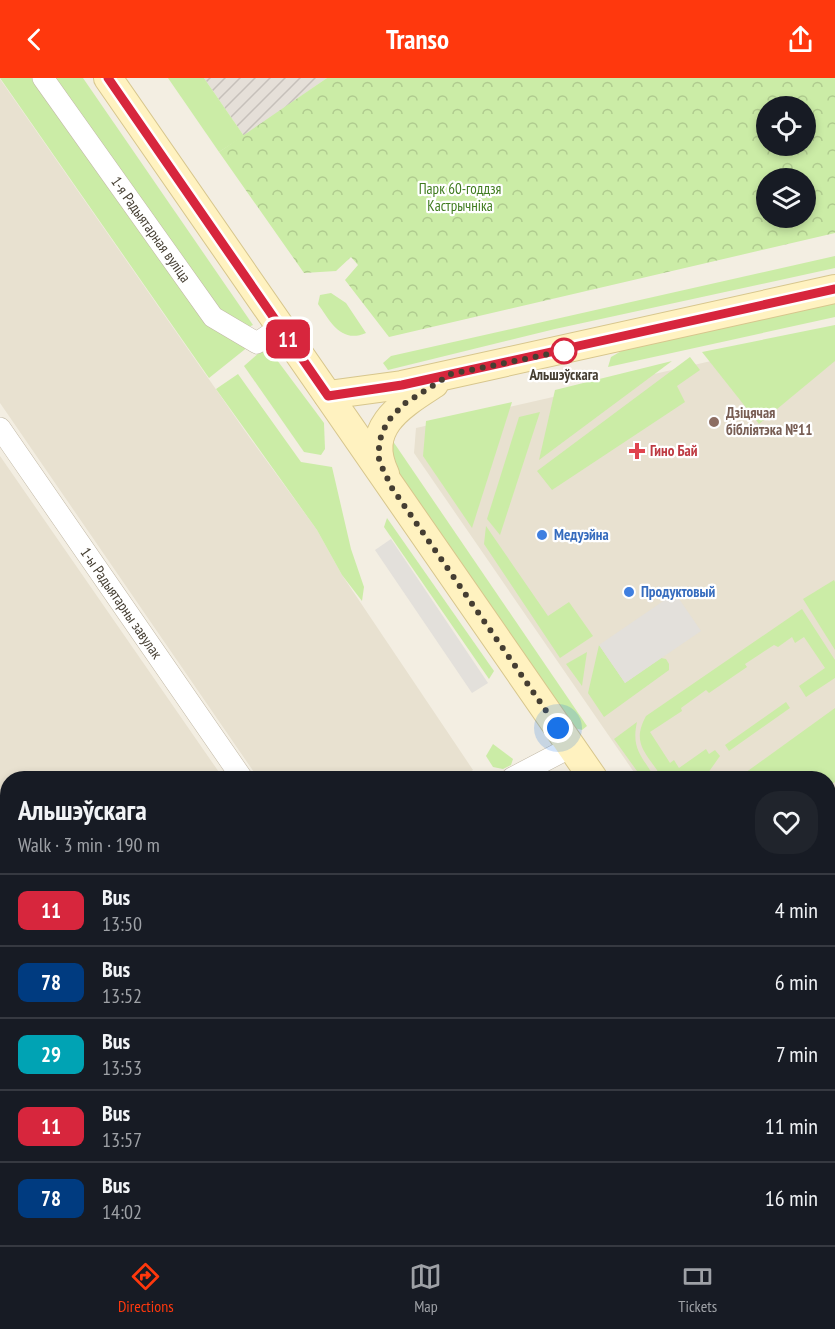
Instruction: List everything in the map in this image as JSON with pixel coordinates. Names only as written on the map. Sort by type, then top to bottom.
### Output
[{"type":"main road","points":[[108,78],[588,771]]},
{"type":"main road","points":[[328,396],[402,385],[835,289]]},
{"type":"main road","points":[[392,488],[379,461],[378,451],[387,422],[404,404],[451,374]]},
{"type":"street","name":"1-я Радыятарная вуліца","points":[[43,78],[213,316],[256,343],[280,327]]},
{"type":"street","name":"1-ы Радыятарны завулак","points":[[0,428],[237,771]]},
{"type":"street","points":[[525,771],[571,747]]},
{"type":"shaded area","points":[[204,78],[327,78],[244,136]]},
{"type":"shaded area","points":[[0,79],[245,431],[317,530],[342,575],[473,770],[253,771],[0,403]]},
{"type":"shaded area","points":[[835,333],[835,771],[633,771],[414,453],[416,428]]},
{"type":"shaded area","points":[[0,456],[218,771],[0,771]]},
{"type":"shaded area","points":[[391,539],[488,683],[472,693],[375,550]]},
{"type":"shaded area","points":[[675,593],[701,631],[625,683],[599,645]]},
{"type":"green space","points":[[0,78],[34,78],[249,346],[209,378]]},
{"type":"green space","points":[[52,78],[83,78],[253,325],[246,328],[215,307]]},
{"type":"green space","points":[[168,78],[204,78],[244,136],[219,152]]},
{"type":"green space","name":"Парк 60-годдзя Кастрычніка","points":[[327,78],[835,78],[835,233],[389,337],[345,280],[358,265],[351,257],[336,271],[304,273],[219,152]]},
{"type":"green space","points":[[835,256],[835,268],[555,329],[388,370],[383,363],[391,356]]},
{"type":"green space","points":[[331,293],[346,303],[366,333],[350,336],[332,324],[318,304],[320,295]]},
{"type":"green space","points":[[835,302],[835,317],[608,367],[611,357],[625,349]]},
{"type":"green space","points":[[835,325],[835,361],[759,424],[702,352]]},
{"type":"green space","points":[[268,348],[324,423],[325,449],[321,455],[304,452],[244,366]]},
{"type":"green space","points":[[690,357],[700,370],[677,386],[685,402],[552,490],[537,471]]},
{"type":"green space","points":[[672,361],[539,460],[555,390]]},
{"type":"green space","points":[[238,374],[301,462],[332,467],[351,549],[364,587],[362,601],[342,575],[317,530],[216,389]]},
{"type":"green space","points":[[512,402],[472,528],[423,456],[426,421]]},
{"type":"green space","points":[[540,412],[500,535],[487,519],[519,417]]},
{"type":"green space","points":[[388,434],[587,726],[582,730],[574,728],[384,455]]},
{"type":"green space","points":[[387,518],[494,671],[489,679],[384,527]]},
{"type":"green space","points":[[486,526],[548,616],[569,602],[593,636],[560,658],[484,544]]},
{"type":"green space","points":[[834,580],[835,582],[835,650],[803,599]]},
{"type":"green space","points":[[802,609],[835,660],[835,678],[806,697],[799,686],[825,668],[804,637],[795,643],[792,637],[778,647],[774,645],[745,664],[747,667],[709,693],[706,690],[681,708],[682,711],[650,732],[670,763],[674,760],[679,768],[706,749],[709,754],[715,750],[720,756],[709,771],[658,771],[640,740],[646,716]]},
{"type":"green space","points":[[599,645],[625,683],[661,658],[666,659],[669,670],[604,717],[588,693]]},
{"type":"green space","points":[[587,652],[582,686],[566,664]]},
{"type":"green space","points":[[786,702],[790,708],[729,751],[725,745]]},
{"type":"green space","points":[[835,708],[835,771],[748,771]]},
{"type":"green space","points":[[637,722],[635,739],[639,752],[650,771],[637,771],[614,739]]},
{"type":"green space","points":[[493,744],[513,759],[511,765],[503,769],[493,767],[486,756]]},
{"type":"bus line","name":"11","points":[[108,78],[328,396],[402,385],[835,289]]},
{"type":"place","name":"Альшэўскага","points":[[564,351]]},
{"type":"place","name":"Дзіцячая бібліятэка №11","points":[[714,422]]},
{"type":"place","name":"Гино Бай","points":[[637,451]]},
{"type":"place","name":"Медуэйна","points":[[542,535]]},
{"type":"place","name":"Продуктовый","points":[[629,592]]},
{"type":"route","points":[[558,728],[392,488],[379,461],[378,451],[382,433],[391,416],[404,404],[451,374],[564,351]]}]
